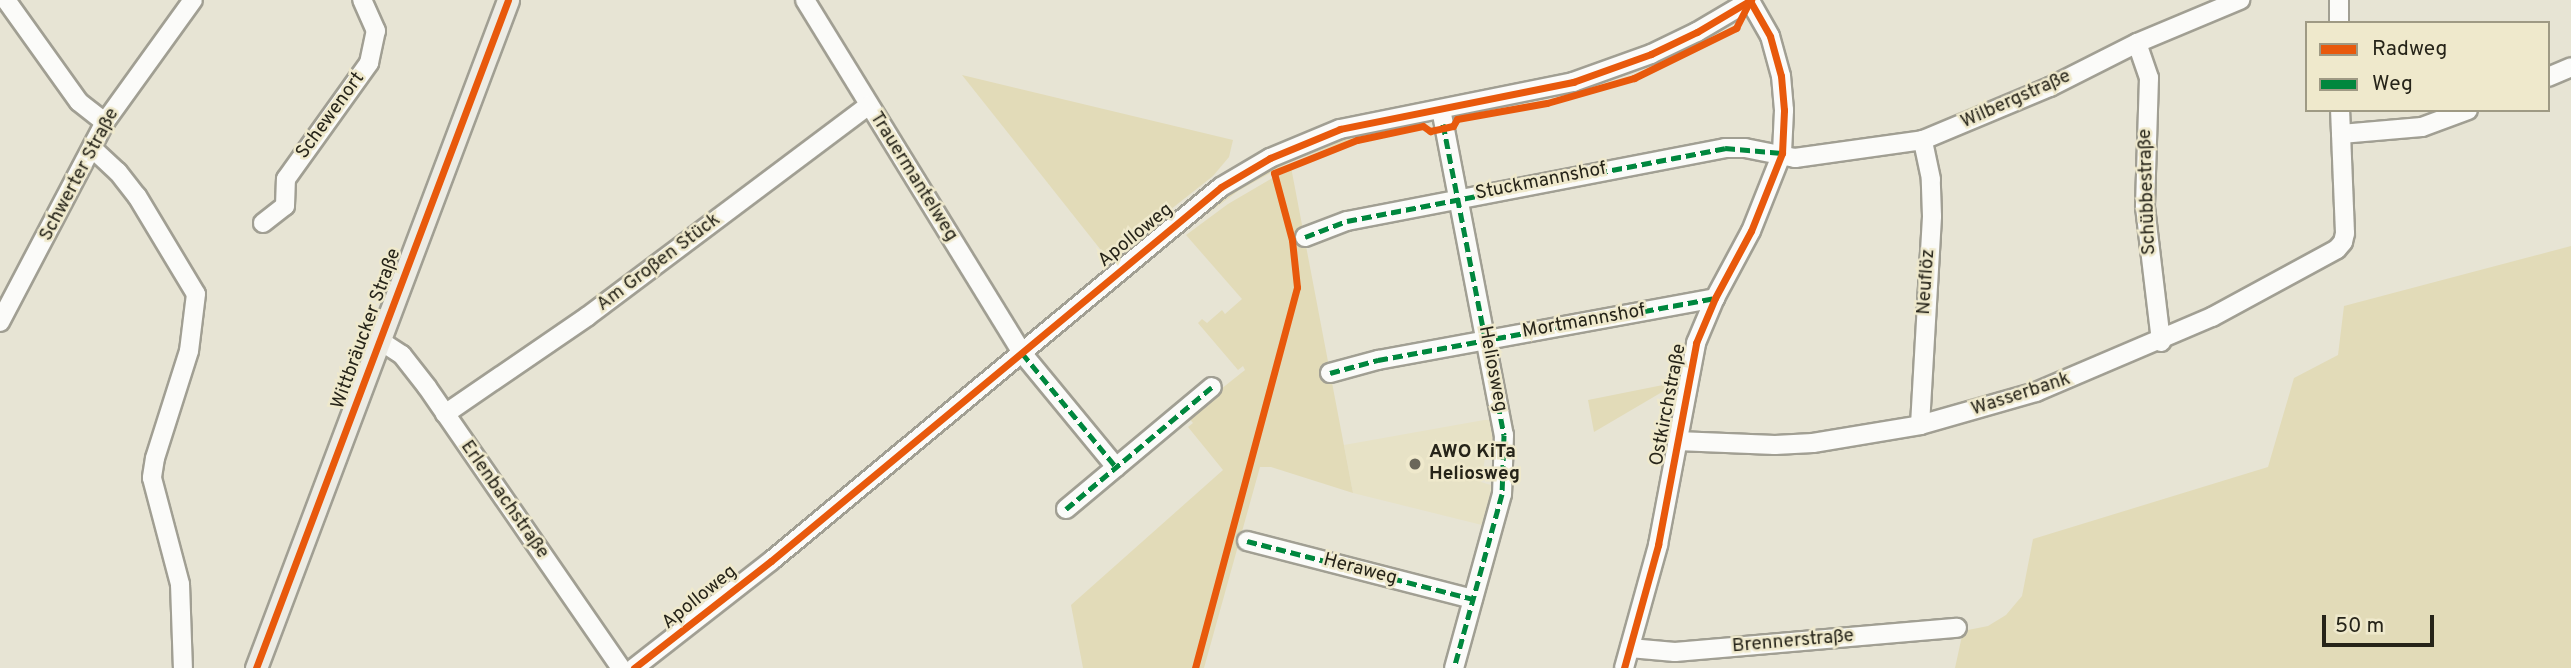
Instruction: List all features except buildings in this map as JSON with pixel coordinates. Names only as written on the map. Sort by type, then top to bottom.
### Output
[{"type":"main road","name":"Wittbräucker Straße","points":[[256,668],[508,0]]},
{"type":"street","name":"Schwerter Straße","points":[[0,322],[105,122],[193,0]]},
{"type":"street","name":"Schewenort","points":[[263,223],[285,206],[286,179],[369,63],[376,32],[362,0]]},
{"type":"street","name":"Trauermantelweg","points":[[806,0],[1022,353],[1116,467]]},
{"type":"street","name":"Apolloweg","points":[[634,668],[762,569],[1221,187],[1270,158],[1340,129],[1573,82],[1628,64],[1697,32],[1750,0]]},
{"type":"street","name":"Ostkirchstraße","points":[[1624,668],[1658,545],[1696,343],[1715,298],[1751,231],[1782,153],[1784,110],[1781,76],[1770,36],[1750,0]]},
{"type":"street","name":"Wilbergstraße","points":[[1782,153],[1795,158],[1824,156],[1923,141],[2050,87],[2137,43],[2240,0]]},
{"type":"street","points":[[2339,0],[2339,21]]},
{"type":"street","points":[[4,4],[79,102],[105,122]]},
{"type":"street","name":"Schübbestraße","points":[[2137,43],[2149,78],[2145,207],[2161,342]]},
{"type":"street","points":[[2550,76],[2571,68]]},
{"type":"street","name":"Am Großen Stück","points":[[445,414],[588,316],[869,105]]},
{"type":"street","name":"Heliosweg","points":[[1441,109],[1504,435],[1502,494],[1454,668]]},
{"type":"street","points":[[2340,112],[2341,134],[2422,127],[2463,112]]},
{"type":"street","name":"Wasserbank","points":[[1677,440],[1800,444],[1920,425],[2036,393],[2161,342],[2337,249],[2345,233],[2341,134]]},
{"type":"street","name":"Neuflöz","points":[[1920,425],[1923,341],[1933,216],[1931,178],[1923,141]]},
{"type":"street","points":[[92,148],[118,172],[137,196],[196,294],[189,351],[155,458],[152,478],[180,584],[183,668]]},
{"type":"street","name":"Stuckmannshof","points":[[1305,237],[1347,221],[1725,148],[1782,153]]},
{"type":"street","name":"Mortmannshof","points":[[1330,373],[1354,369],[1378,360],[1715,298]]},
{"type":"street","name":"Erlenbachstraße","points":[[379,340],[402,355],[621,668]]},
{"type":"street","points":[[1066,509],[1212,387]]},
{"type":"street","name":"Heraweg","points":[[1247,541],[1473,599]]},
{"type":"street","name":"Brennerstraße","points":[[1630,648],[1675,652],[1957,628]]},
{"type":"shaded area","points":[[962,75],[1233,140],[1229,157],[1213,176],[1108,259]]},
{"type":"shaded area","points":[[1417,120],[1418,124],[1355,138],[1288,163],[1238,191],[1184,231],[1182,227],[1222,196],[1267,168],[1338,139]]},
{"type":"shaded area","points":[[1291,167],[1353,493],[1271,467],[1260,467],[1204,668],[1083,668],[1071,605],[1223,470],[1188,427],[1193,423],[1187,416],[1245,370],[1243,366],[1238,370],[1198,323],[1202,319],[1207,323],[1222,310],[1225,314],[1242,299],[1186,235],[1228,204]]},
{"type":"shaded area","points":[[2571,246],[2571,668],[1955,668],[1963,631],[1988,626],[2006,615],[2022,596],[2033,539],[2268,467],[2294,378],[2338,355],[2344,306]]},
{"type":"shaded area","points":[[1673,383],[1674,385],[1594,432],[1588,400]]},
{"type":"shaded area","name":"AWO KiTa Heliosweg","points":[[1492,420],[1495,446],[1487,446],[1481,482],[1494,486],[1486,526],[1353,493],[1344,445]]},
{"type":"marked path","points":[[1443,124],[1504,435],[1502,494],[1454,668]]},
{"type":"marked path","points":[[1305,237],[1347,221],[1725,148],[1782,153]]},
{"type":"marked path","points":[[1330,373],[1378,360],[1715,298]]},
{"type":"marked path","points":[[1022,353],[1116,467]]},
{"type":"marked path","points":[[1066,509],[1212,387]]},
{"type":"marked path","points":[[1247,541],[1473,599]]},
{"type":"cycle path","points":[[256,668],[508,0]]},
{"type":"cycle path","points":[[634,668],[771,561],[1221,187],[1270,158],[1340,129],[1573,82],[1651,54],[1697,32],[1751,0]]},
{"type":"cycle path","points":[[1195,668],[1297,287],[1292,240],[1274,173],[1357,140],[1423,126],[1430,131],[1453,126],[1457,119],[1547,103],[1634,78],[1736,28],[1750,1]]},
{"type":"cycle path","points":[[1624,668],[1658,545],[1696,343],[1715,298],[1751,231],[1782,153],[1784,110],[1781,76],[1770,36],[1750,1]]},
{"type":"place","name":"AWO KiTa Heliosweg","points":[[1415,464]]}]
